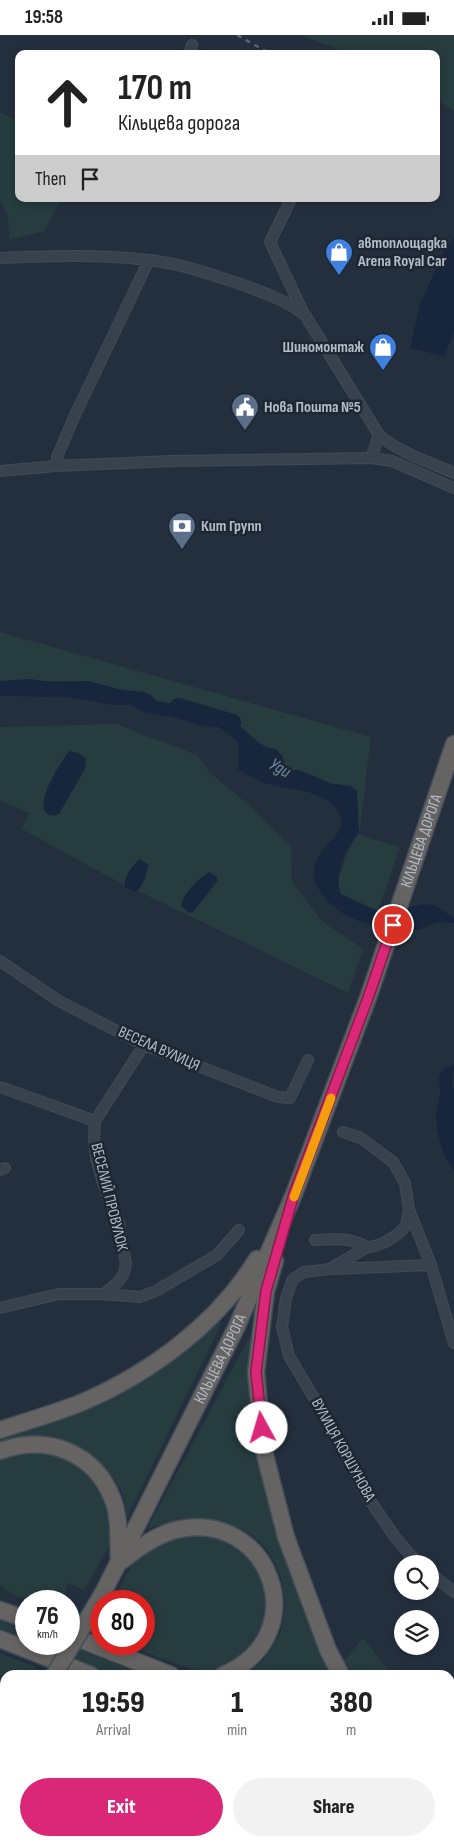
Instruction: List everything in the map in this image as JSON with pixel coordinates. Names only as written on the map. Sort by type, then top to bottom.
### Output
[{"type":"highway","name":"КІЛЬЦЕВА ДОРОГА","points":[[57,1670],[119,1563],[236,1328],[294,1194],[368,998],[451,751]]},
{"type":"highway","points":[[0,1430],[83,1402],[148,1369],[201,1327],[243,1281],[294,1194]]},
{"type":"highway","points":[[294,1194],[266,1291],[256,1372],[263,1447],[286,1537],[328,1650],[338,1670]]},
{"type":"highway","points":[[0,1451],[12,1446],[47,1445],[64,1449],[80,1457],[93,1468],[104,1482],[114,1501],[117,1518],[119,1563]]},
{"type":"highway","points":[[119,1563],[137,1549],[173,1531],[198,1528],[212,1529],[231,1535],[248,1545],[268,1572],[274,1591],[275,1604],[272,1624],[264,1642],[257,1653],[236,1670]]},
{"type":"highway","points":[[0,1603],[13,1615]]},
{"type":"highway","points":[[0,1639],[78,1670]]},
{"type":"highway","points":[[80,1639],[159,1670]]},
{"type":"highway","points":[[144,1664],[167,1670]]},
{"type":"street","points":[[290,202],[270,242],[304,315],[379,435],[402,450],[454,473]]},
{"type":"street","points":[[0,258],[71,255],[149,260],[210,274],[247,287],[277,298],[304,315]]},
{"type":"street","points":[[56,466],[57,457],[149,260]]},
{"type":"street","points":[[371,458],[379,435]]},
{"type":"street","points":[[0,471],[56,466],[173,461],[371,458],[392,461],[454,488]]},
{"type":"street","name":"ВЕСЕЛА ВУЛИЦЯ","points":[[0,961],[59,1001],[144,1045],[278,1097],[290,1098],[308,1060]]},
{"type":"street","name":"ВЕСЕЛИЙ ПРОВУЛОК","points":[[104,1294],[119,1281],[126,1264],[119,1223],[103,1183],[96,1159],[95,1121],[144,1045]]},
{"type":"street","points":[[0,1087],[95,1121]]},
{"type":"street","points":[[343,1132],[361,1138],[393,1162],[406,1183],[409,1210],[431,1265],[454,1343]]},
{"type":"street","points":[[330,1269],[367,1247],[372,1247],[391,1238],[403,1229],[409,1210]]},
{"type":"street","points":[[0,1308],[60,1294],[104,1294],[140,1297],[156,1291],[217,1255],[239,1229]]},
{"type":"street","points":[[314,1240],[336,1239],[355,1241],[367,1247]]},
{"type":"street","points":[[330,1269],[431,1265]]},
{"type":"street","name":"ВУЛИЦЯ КОРШУНОВА","points":[[330,1269],[304,1272],[293,1279],[286,1298],[282,1327],[289,1356],[332,1428],[367,1495],[395,1537],[410,1555]]},
{"type":"street","points":[[439,1580],[454,1592]]},
{"type":"green space","points":[[299,35],[454,35],[454,111],[440,102],[440,50],[340,50]]},
{"type":"green space","points":[[0,113],[15,119],[15,202],[59,202],[45,231],[9,240],[8,217],[0,200]]},
{"type":"green space","points":[[0,632],[371,737],[359,835],[400,847],[378,911],[339,897],[335,888],[348,852],[356,837],[356,794],[333,784],[320,791],[284,768],[277,753],[262,746],[231,722],[83,681],[0,681]]},
{"type":"green space","points":[[116,724],[197,755],[210,773],[249,805],[291,846],[292,882],[322,921],[363,949],[348,993],[107,876],[22,829],[29,813],[0,800],[0,727]]},
{"type":"green space","points":[[222,1322],[126,1520],[125,1501],[113,1478],[94,1457],[82,1449],[58,1439],[45,1438],[0,1448],[0,1437],[91,1405],[211,1325]]},
{"type":"green space","points":[[250,1336],[253,1338],[255,1413],[332,1670],[250,1670],[261,1663],[278,1638],[283,1624],[285,1608],[281,1577],[267,1550],[257,1539],[244,1531],[220,1523],[195,1521],[171,1523],[147,1529]]},
{"type":"green space","points":[[21,1451],[46,1451],[77,1460],[103,1492],[112,1527],[109,1547],[84,1590],[68,1583],[66,1590],[15,1590],[15,1595],[0,1585],[0,1460]]},
{"type":"green space","points":[[206,1535],[219,1539],[242,1552],[252,1561],[257,1569],[265,1598],[263,1621],[253,1642],[236,1659],[213,1670],[197,1670],[153,1655],[155,1655],[155,1590],[119,1590],[131,1566],[141,1555],[173,1537]]},
{"type":"green space","points":[[0,1619],[15,1625],[15,1636],[0,1630]]},
{"type":"green space","points":[[363,1638],[388,1670],[346,1670],[342,1663]]},
{"type":"green space","points":[[80,1650],[131,1670],[101,1670],[63,1655],[80,1655]]},
{"type":"green space","points":[[0,1654],[36,1667],[34,1670],[0,1670]]},
{"type":"water","points":[[454,238],[454,333],[444,356],[410,348],[420,304],[446,247]]},
{"type":"water","points":[[29,679],[52,682],[89,681],[122,690],[144,692],[151,695],[157,701],[170,703],[209,716],[229,719],[263,745],[276,749],[283,757],[283,765],[289,771],[323,791],[331,790],[336,784],[351,786],[357,791],[359,833],[345,853],[342,862],[339,878],[341,894],[380,912],[424,904],[436,906],[454,918],[454,923],[439,922],[418,930],[389,928],[353,919],[333,906],[318,888],[314,877],[314,870],[320,854],[340,829],[342,824],[338,811],[331,803],[314,794],[274,786],[254,779],[238,769],[238,742],[218,727],[203,726],[141,711],[132,705],[112,705],[59,697],[0,696],[0,681]]},
{"type":"water","points":[[69,751],[78,753],[86,759],[85,769],[59,814],[53,816],[45,811],[43,805],[44,798],[51,781]]},
{"type":"water","points":[[139,859],[148,864],[141,887],[135,892],[125,887],[125,883],[129,871]]},
{"type":"water","points":[[209,872],[216,876],[218,880],[194,911],[190,913],[181,906],[185,896]]},
{"type":"water","points":[[454,1064],[452,1086],[454,1090],[454,1172],[444,1155],[437,1130],[436,1115],[440,1093],[439,1076],[444,1069]]},
{"type":"waterway","name":"Уди","points":[[178,706],[233,722]]},
{"type":"waterway","name":"Уди","points":[[297,778],[345,798]]},
{"type":"railway","points":[[237,35],[264,50]]},
{"type":"slow traffic","points":[[294,1197],[331,1098]]},
{"type":"place","name":"автоплощадка Arena Royal Car","points":[[339,276]]},
{"type":"place","name":"Шиномонтаж","points":[[383,371]]},
{"type":"place","name":"Нова Пошта №5","points":[[245,431]]},
{"type":"place","name":"Кит Групп","points":[[182,550]]},
{"type":"route","points":[[262,1428],[256,1372],[266,1291],[294,1194],[368,998],[393,925]]}]
